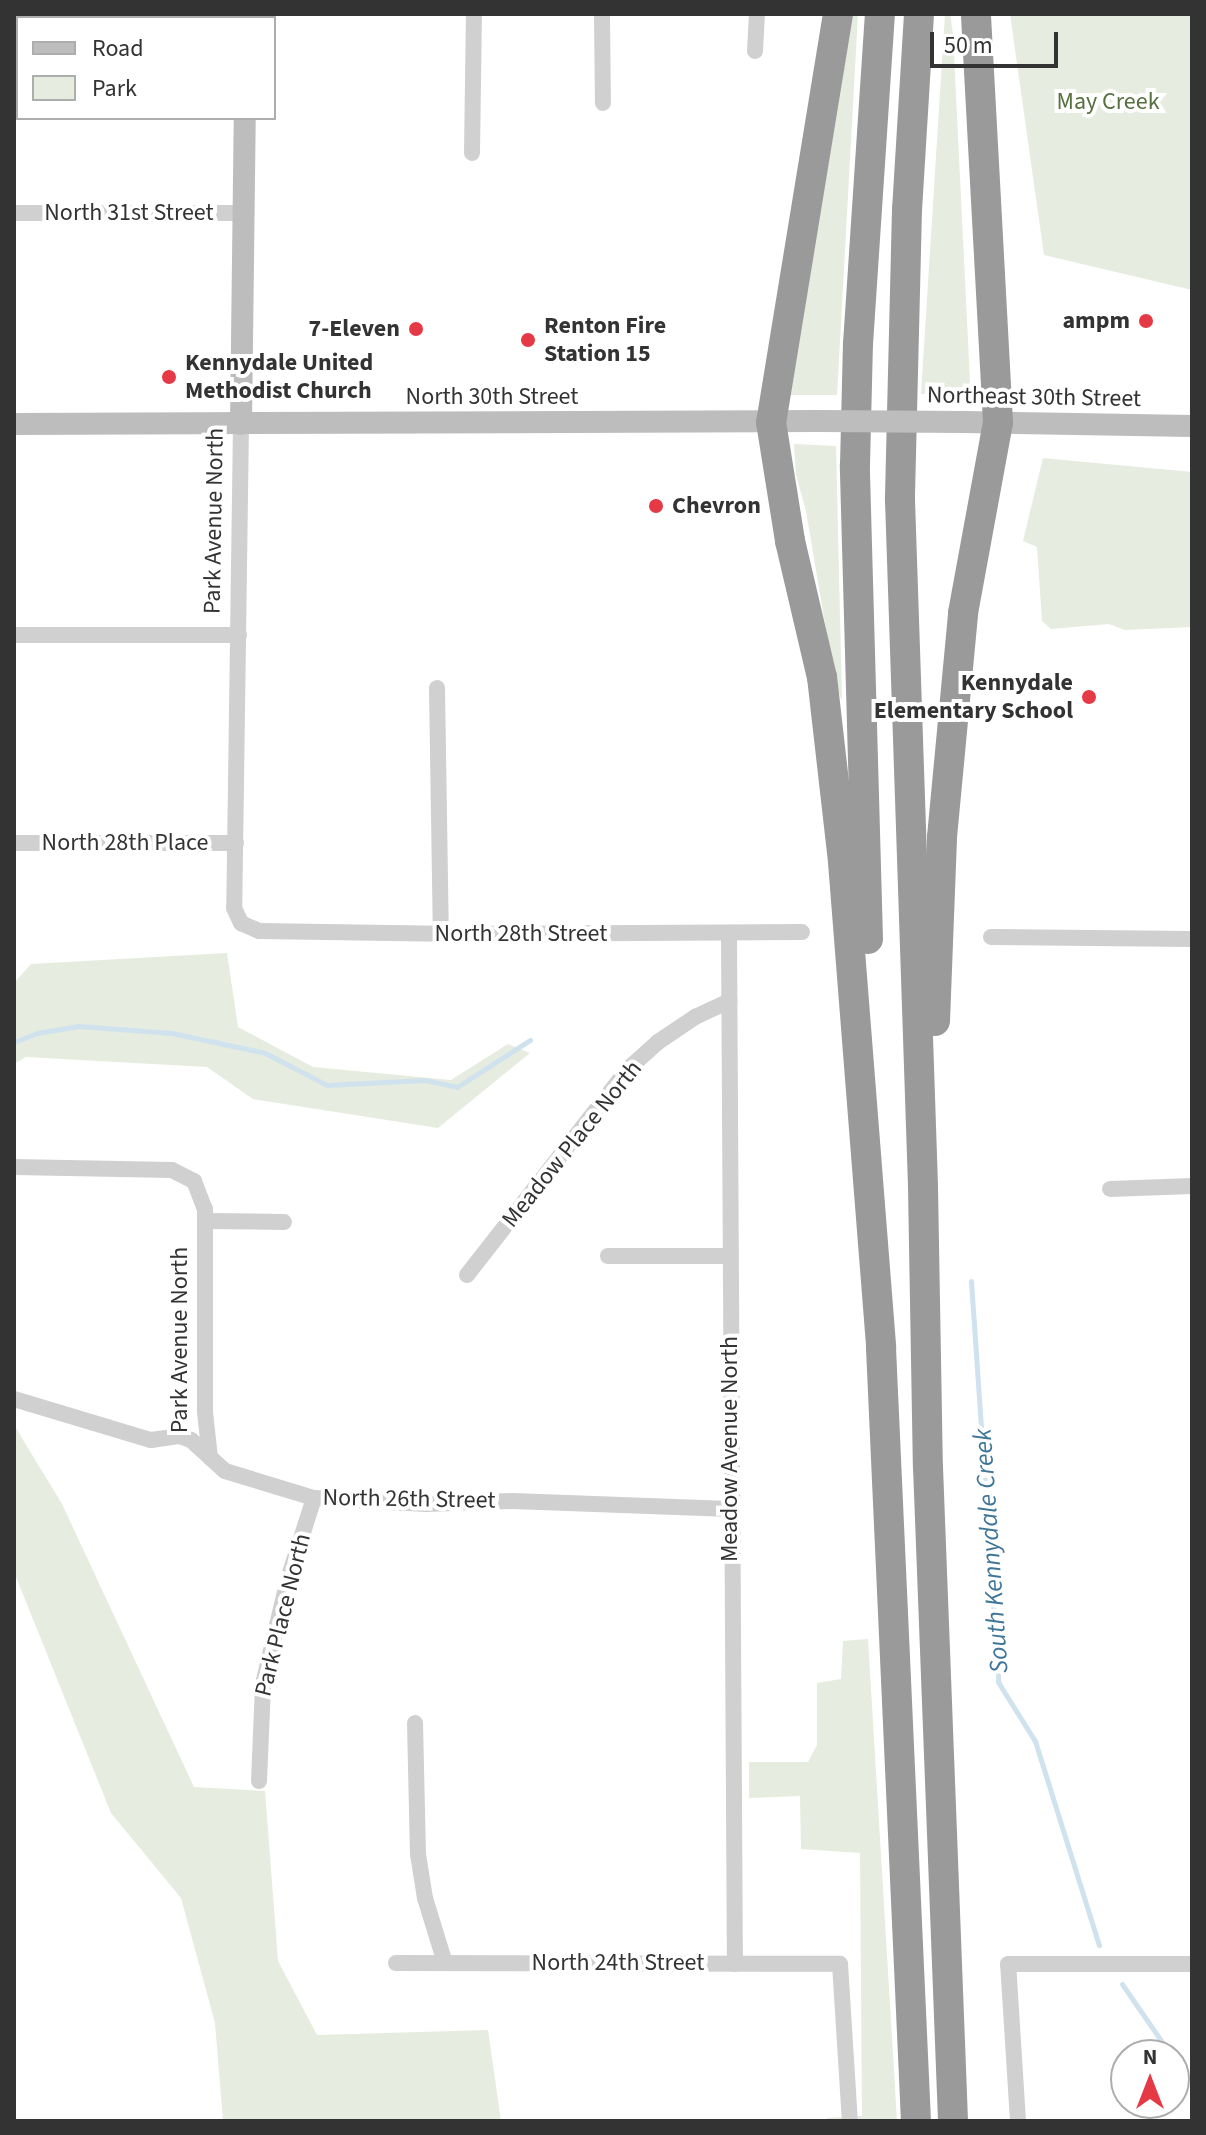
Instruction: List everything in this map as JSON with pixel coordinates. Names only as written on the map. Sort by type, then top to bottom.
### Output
[{"type":"highway","points":[[838,14],[771,422],[790,541],[823,686],[843,862],[881,1348]]},
{"type":"highway","points":[[880,14],[859,329],[855,465],[859,709],[881,1348],[916,2121]]},
{"type":"highway","points":[[919,14],[902,342],[900,500],[923,1187],[928,1467],[953,2121]]},
{"type":"highway","points":[[928,1467],[942,837],[963,613],[998,422],[976,14]]},
{"type":"street","points":[[472,153],[474,14]]},
{"type":"street","points":[[602,14],[603,103]]},
{"type":"street","points":[[755,51],[757,14]]},
{"type":"street","name":"Park Avenue North","points":[[241,923],[234,908],[245,120]]},
{"type":"street","name":"North 31st Street","points":[[14,213],[244,213]]},
{"type":"street","name":"North 30th Street","points":[[14,424],[875,422]]},
{"type":"street","name":"Northeast 30th Street","points":[[875,422],[1192,426]]},
{"type":"street","points":[[14,635],[239,635]]},
{"type":"street","points":[[437,688],[441,934]]},
{"type":"street","name":"North 28th Place","points":[[14,843],[236,843]]},
{"type":"street","name":"North 28th Street","points":[[241,923],[259,931],[441,934],[729,935],[802,932]]},
{"type":"street","name":"Meadow Avenue North","points":[[729,935],[735,1964]]},
{"type":"street","points":[[991,937],[1192,939]]},
{"type":"street","name":"Meadow Place North","points":[[467,1275],[628,1069],[658,1042],[695,1017],[729,1001]]},
{"type":"street","name":"Park Avenue North","points":[[14,1167],[172,1170],[194,1181],[201,1193],[205,1221],[205,1412],[210,1458]]},
{"type":"street","points":[[1110,1189],[1192,1186]]},
{"type":"street","points":[[205,1221],[284,1222]]},
{"type":"street","points":[[608,1256],[729,1256]]},
{"type":"street","name":"North 26th Street","points":[[14,1399],[151,1440],[179,1436],[191,1440],[225,1471],[314,1498],[426,1504],[513,1501],[730,1509]]},
{"type":"street","name":"Park Place North","points":[[259,1781],[263,1684],[288,1579],[314,1498]]},
{"type":"street","points":[[415,1723],[418,1854],[425,1898],[445,1963]]},
{"type":"street","name":"North 24th Street","points":[[396,1963],[840,1964],[850,2121]]},
{"type":"street","points":[[1018,2121],[1008,1964],[1192,1964]]},
{"type":"green space","points":[[846,14],[858,14],[837,395],[790,395]]},
{"type":"green space","points":[[945,14],[950,14],[953,34],[970,382],[965,394],[921,394]]},
{"type":"green space","name":"May Creek","points":[[1010,14],[1192,14],[1192,290],[1044,255]]},
{"type":"green space","points":[[794,444],[836,446],[842,701],[835,683],[806,511],[796,475]]},
{"type":"green space","points":[[1043,458],[1192,472],[1192,627],[1125,630],[1109,624],[1051,629],[1042,621],[1037,547],[1023,541]]},
{"type":"green space","points":[[227,953],[238,1027],[313,1067],[451,1080],[508,1044],[530,1053],[438,1128],[253,1099],[207,1067],[26,1057],[14,1064],[14,983],[31,964]]},
{"type":"green space","points":[[14,1425],[62,1504],[194,1787],[265,1791],[278,1961],[317,2035],[488,2030],[501,2121],[223,2121],[215,2023],[181,1898],[111,1813],[14,1572]]},
{"type":"green space","points":[[868,1639],[897,2121],[827,2121],[827,2118],[862,2116],[860,1853],[801,1849],[800,1796],[749,1798],[749,1762],[808,1762],[817,1745],[817,1683],[841,1679],[843,1641]]},
{"type":"waterway","name":"South Kennydale Creek","points":[[14,1042],[37,1033],[78,1026],[172,1033],[265,1053],[327,1085],[425,1080],[457,1087],[530,1040]]},
{"type":"waterway","name":"South Kennydale Creek","points":[[971,1281],[998,1682],[1035,1741],[1099,1945]]},
{"type":"waterway","name":"South Kennydale Creek","points":[[1122,1984],[1160,2039]]},
{"type":"place","name":"ampm","points":[[1146,321]]},
{"type":"place","name":"7-Eleven","points":[[416,329]]},
{"type":"place","name":"Renton Fire Station 15","points":[[528,340]]},
{"type":"place","name":"Kennydale United Methodist Church","points":[[169,377]]},
{"type":"place","name":"Chevron","points":[[656,506]]},
{"type":"place","name":"Kennydale Elementary School","points":[[1089,697]]}]
